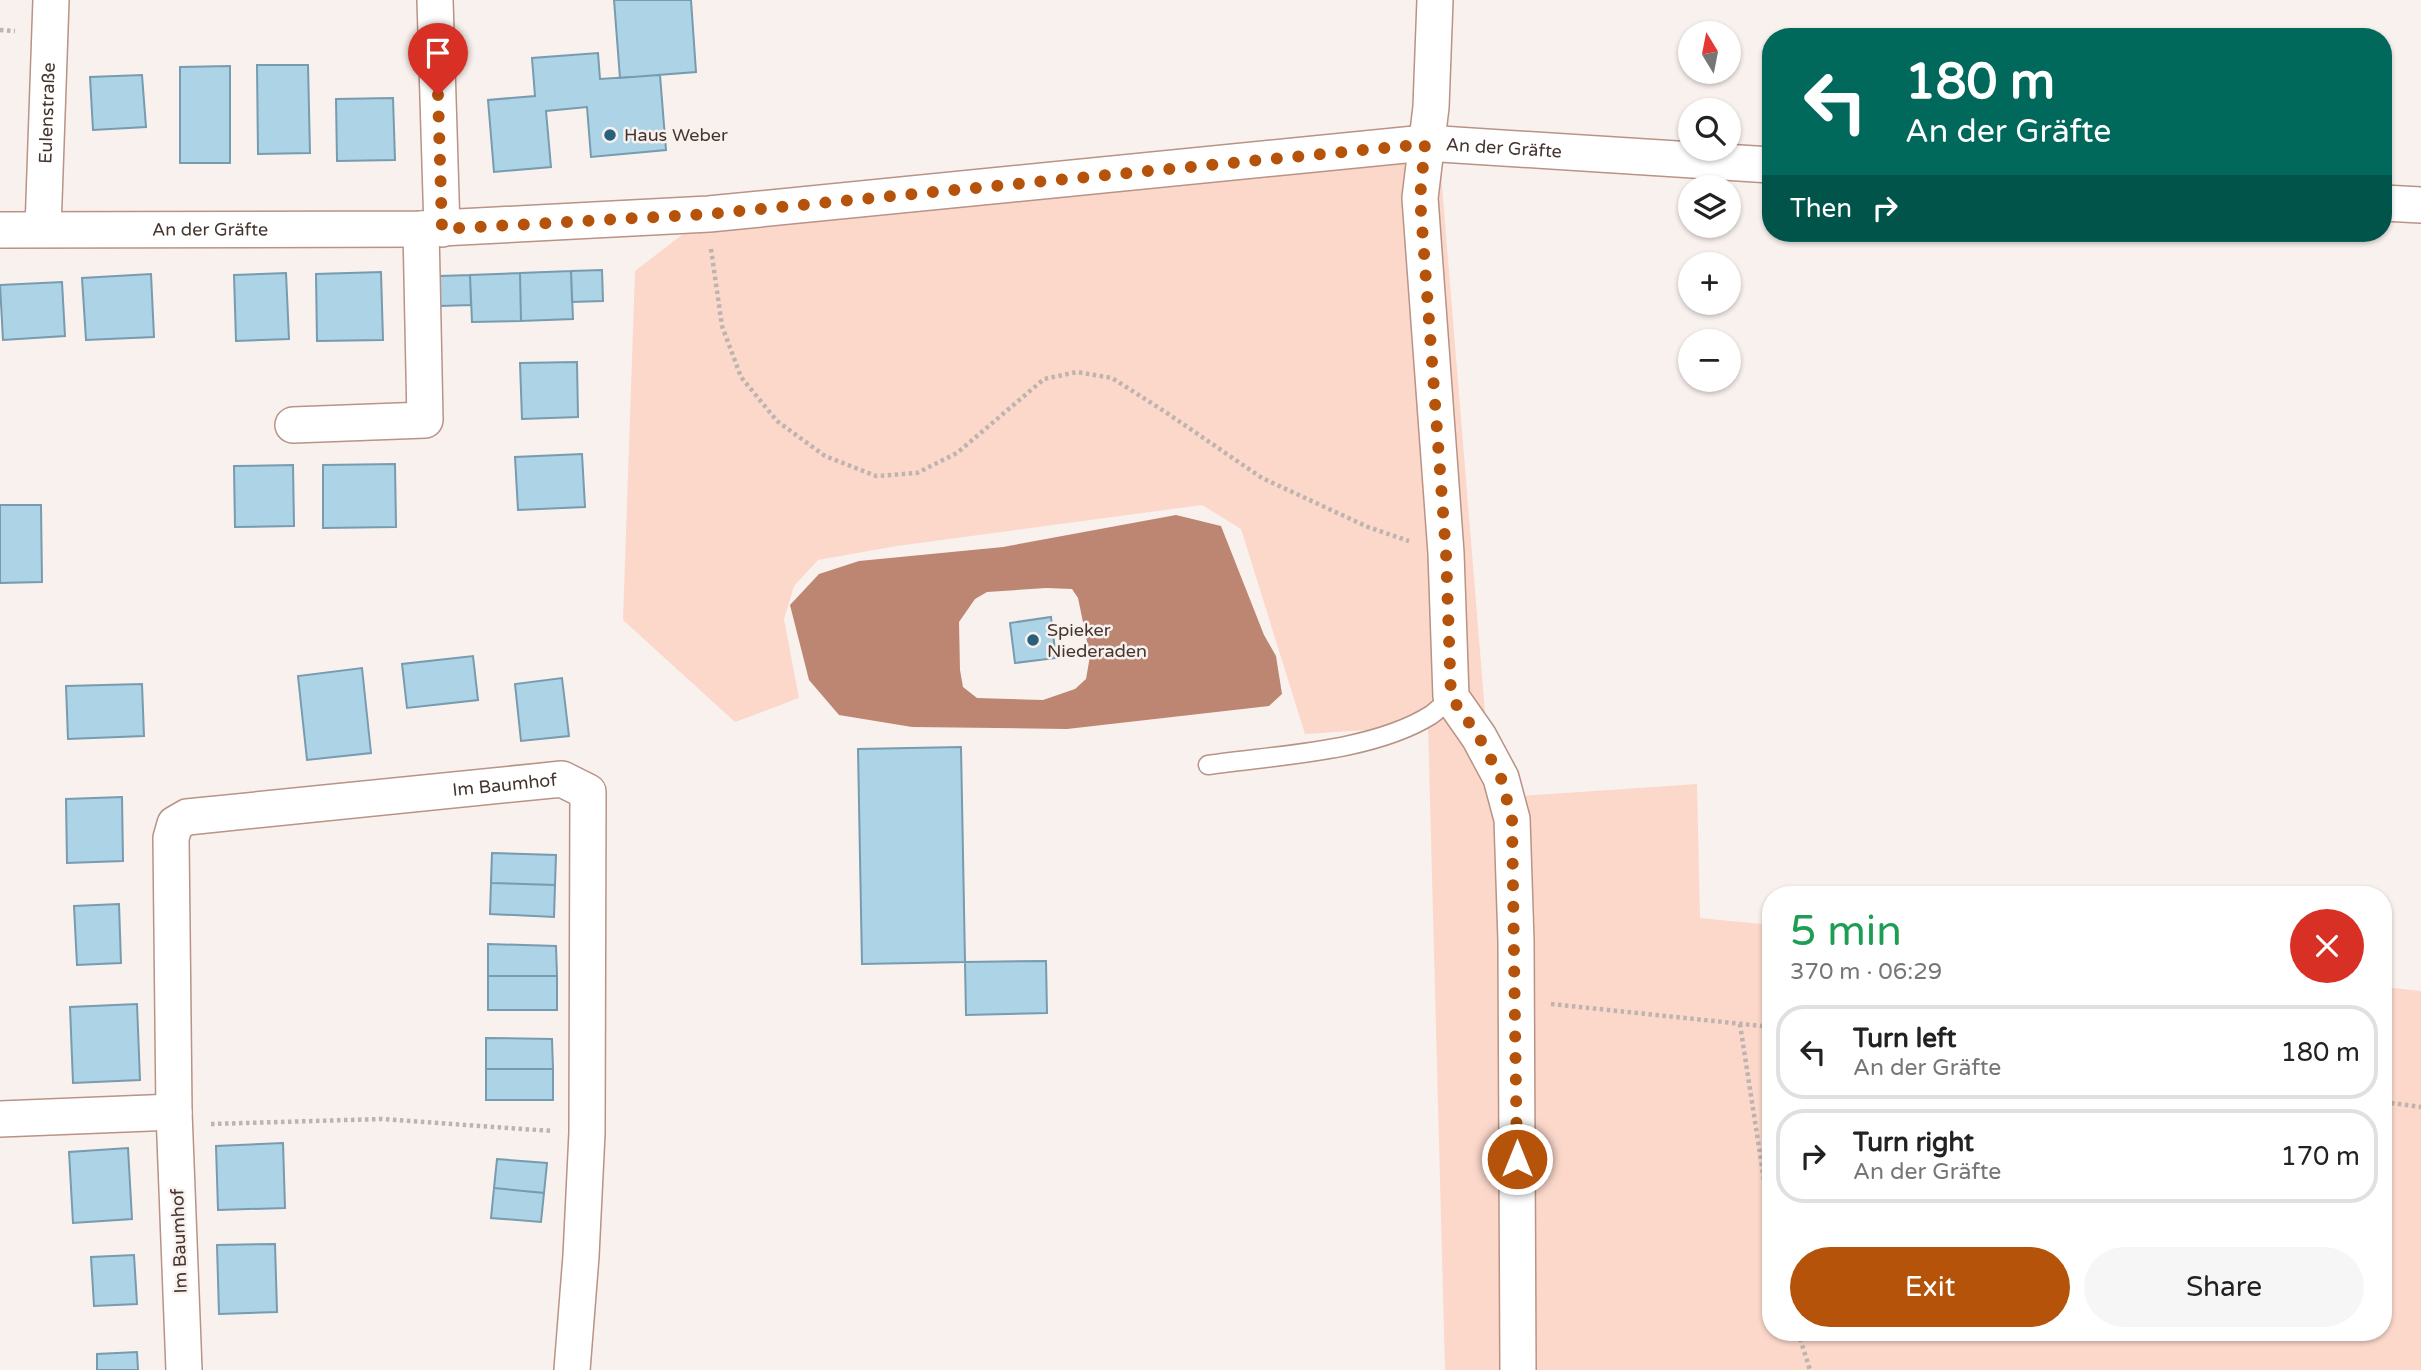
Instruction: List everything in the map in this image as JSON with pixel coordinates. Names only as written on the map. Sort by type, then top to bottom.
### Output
[{"type":"street","name":"Eulenstraße","points":[[43,229],[51,0]]},
{"type":"street","points":[[293,425],[425,420],[432,229],[435,0]]},
{"type":"street","points":[[1436,0],[1430,107],[1420,198],[1446,553],[1451,697],[1479,737],[1501,778],[1512,819],[1518,1370]]},
{"type":"street","name":"An der Gräfte","points":[[0,230],[432,229],[709,214],[1425,144],[1762,164]]},
{"type":"street","points":[[2392,203],[2421,205]]},
{"type":"street","name":"Im Baumhof","points":[[184,1370],[175,1119],[171,838],[175,824],[187,817],[562,779],[588,792],[587,1133],[572,1370]]},
{"type":"street","points":[[0,1119],[175,1119]]},
{"type":"lane","points":[[1208,765],[1355,745],[1423,719],[1451,697]]},
{"type":"path","points":[[712,261],[722,326],[741,377],[778,421],[825,456],[876,475],[917,473],[957,453],[1044,379],[1077,372],[1112,378],[1262,478],[1368,527],[1446,553]]},
{"type":"path","points":[[1516,1000],[1762,1026]]},
{"type":"path","points":[[1740,1024],[1762,1167]]},
{"type":"path","points":[[2392,1103],[2421,1107]]},
{"type":"path","points":[[175,1119],[382,1119],[587,1133]]},
{"type":"path","points":[[1801,1341],[1810,1370]]},
{"type":"shaded area","points":[[1439,149],[1492,798],[1697,784],[1700,918],[1762,924],[1762,1341],[2392,1341],[2392,988],[2421,991],[2421,1370],[1445,1370],[1428,726],[1305,734],[1241,529],[1202,505],[897,546],[818,560],[794,586],[784,619],[799,698],[735,722],[623,620],[635,271],[709,214]]},
{"type":"shaded area","points":[[1176,515],[1221,526],[1264,635],[1276,656],[1282,694],[1269,706],[1067,729],[912,727],[839,715],[809,680],[790,605],[819,574],[859,561],[1003,547]],"holes":[[[1072,589],[1078,598],[1090,656],[1086,679],[1075,689],[1043,700],[977,698],[963,687],[959,622],[975,599],[987,592]]]},
{"type":"building","points":[[614,0],[691,0],[696,72],[620,78]]},
{"type":"building","points":[[598,53],[600,79],[660,75],[666,150],[591,157],[587,107],[546,111],[551,167],[494,172],[488,100],[535,96],[532,58]]},
{"type":"building","points":[[257,65],[308,65],[310,153],[258,154]]},
{"type":"building","points":[[230,66],[230,163],[180,163],[180,67]]},
{"type":"building","points":[[142,75],[146,127],[93,130],[90,77]]},
{"type":"building","points":[[393,98],[395,160],[337,161],[336,99]]},
{"type":"building","points":[[602,270],[603,301],[572,302],[571,271]]},
{"type":"building","points":[[571,271],[573,319],[521,321],[520,273]]},
{"type":"building","points":[[381,272],[383,340],[317,341],[316,274]]},
{"type":"building","points":[[286,273],[289,339],[236,341],[234,275]]},
{"type":"building","points":[[520,273],[521,321],[472,322],[470,275]]},
{"type":"building","points":[[151,274],[154,337],[86,340],[82,278]]},
{"type":"building","points":[[470,275],[471,305],[440,306],[440,276]]},
{"type":"building","points":[[62,282],[65,336],[3,340],[0,285]]},
{"type":"building","points":[[577,362],[578,417],[522,419],[520,363]]},
{"type":"building","points":[[582,454],[585,507],[518,510],[515,457]]},
{"type":"building","points":[[395,464],[396,527],[323,528],[323,465]]},
{"type":"building","points":[[293,465],[294,526],[235,527],[234,466]]},
{"type":"building","points":[[0,505],[41,505],[42,582],[0,583]]},
{"type":"building","name":"Spieker Niederaden","points":[[1051,617],[1056,658],[1015,663],[1010,623]]},
{"type":"building","points":[[473,656],[478,700],[407,708],[402,664]]},
{"type":"building","points":[[362,668],[371,753],[307,760],[298,676]]},
{"type":"building","points":[[562,678],[569,736],[521,741],[515,684]]},
{"type":"building","points":[[142,684],[144,736],[68,739],[66,686]]},
{"type":"building","points":[[961,747],[965,962],[862,964],[858,749]]},
{"type":"building","points":[[122,797],[123,861],[67,863],[66,799]]},
{"type":"building","points":[[492,853],[556,855],[555,885],[491,883]]},
{"type":"building","points":[[491,883],[555,885],[554,917],[490,914]]},
{"type":"building","points":[[119,904],[121,963],[77,965],[74,906]]},
{"type":"building","points":[[488,944],[556,946],[557,976],[488,976]]},
{"type":"building","points":[[1046,961],[1047,1013],[966,1015],[965,962]]},
{"type":"building","points":[[488,976],[557,976],[557,1010],[488,1010]]},
{"type":"building","points":[[137,1004],[140,1080],[73,1083],[70,1007]]},
{"type":"building","points":[[486,1038],[552,1039],[553,1069],[486,1069]]},
{"type":"building","points":[[486,1069],[553,1069],[553,1100],[486,1100]]},
{"type":"building","points":[[283,1143],[285,1208],[218,1210],[216,1146]]},
{"type":"building","points":[[128,1148],[132,1219],[73,1223],[69,1152]]},
{"type":"building","points":[[497,1159],[547,1163],[544,1193],[494,1188]]},
{"type":"building","points":[[494,1188],[544,1193],[541,1222],[491,1218]]},
{"type":"building","points":[[275,1244],[277,1312],[219,1314],[217,1245]]},
{"type":"building","points":[[134,1255],[137,1304],[94,1306],[91,1257]]},
{"type":"building","points":[[137,1352],[138,1370],[97,1370],[97,1354]]},
{"type":"place","name":"Haus Weber","points":[[610,135]]},
{"type":"place","name":"Spieker Niederaden","points":[[1033,640]]},
{"type":"route","points":[[438,95],[442,229],[709,214],[1425,144],[1420,198],[1446,553],[1451,697],[1479,737],[1501,778],[1512,819],[1516,941],[1517,1159]]}]
